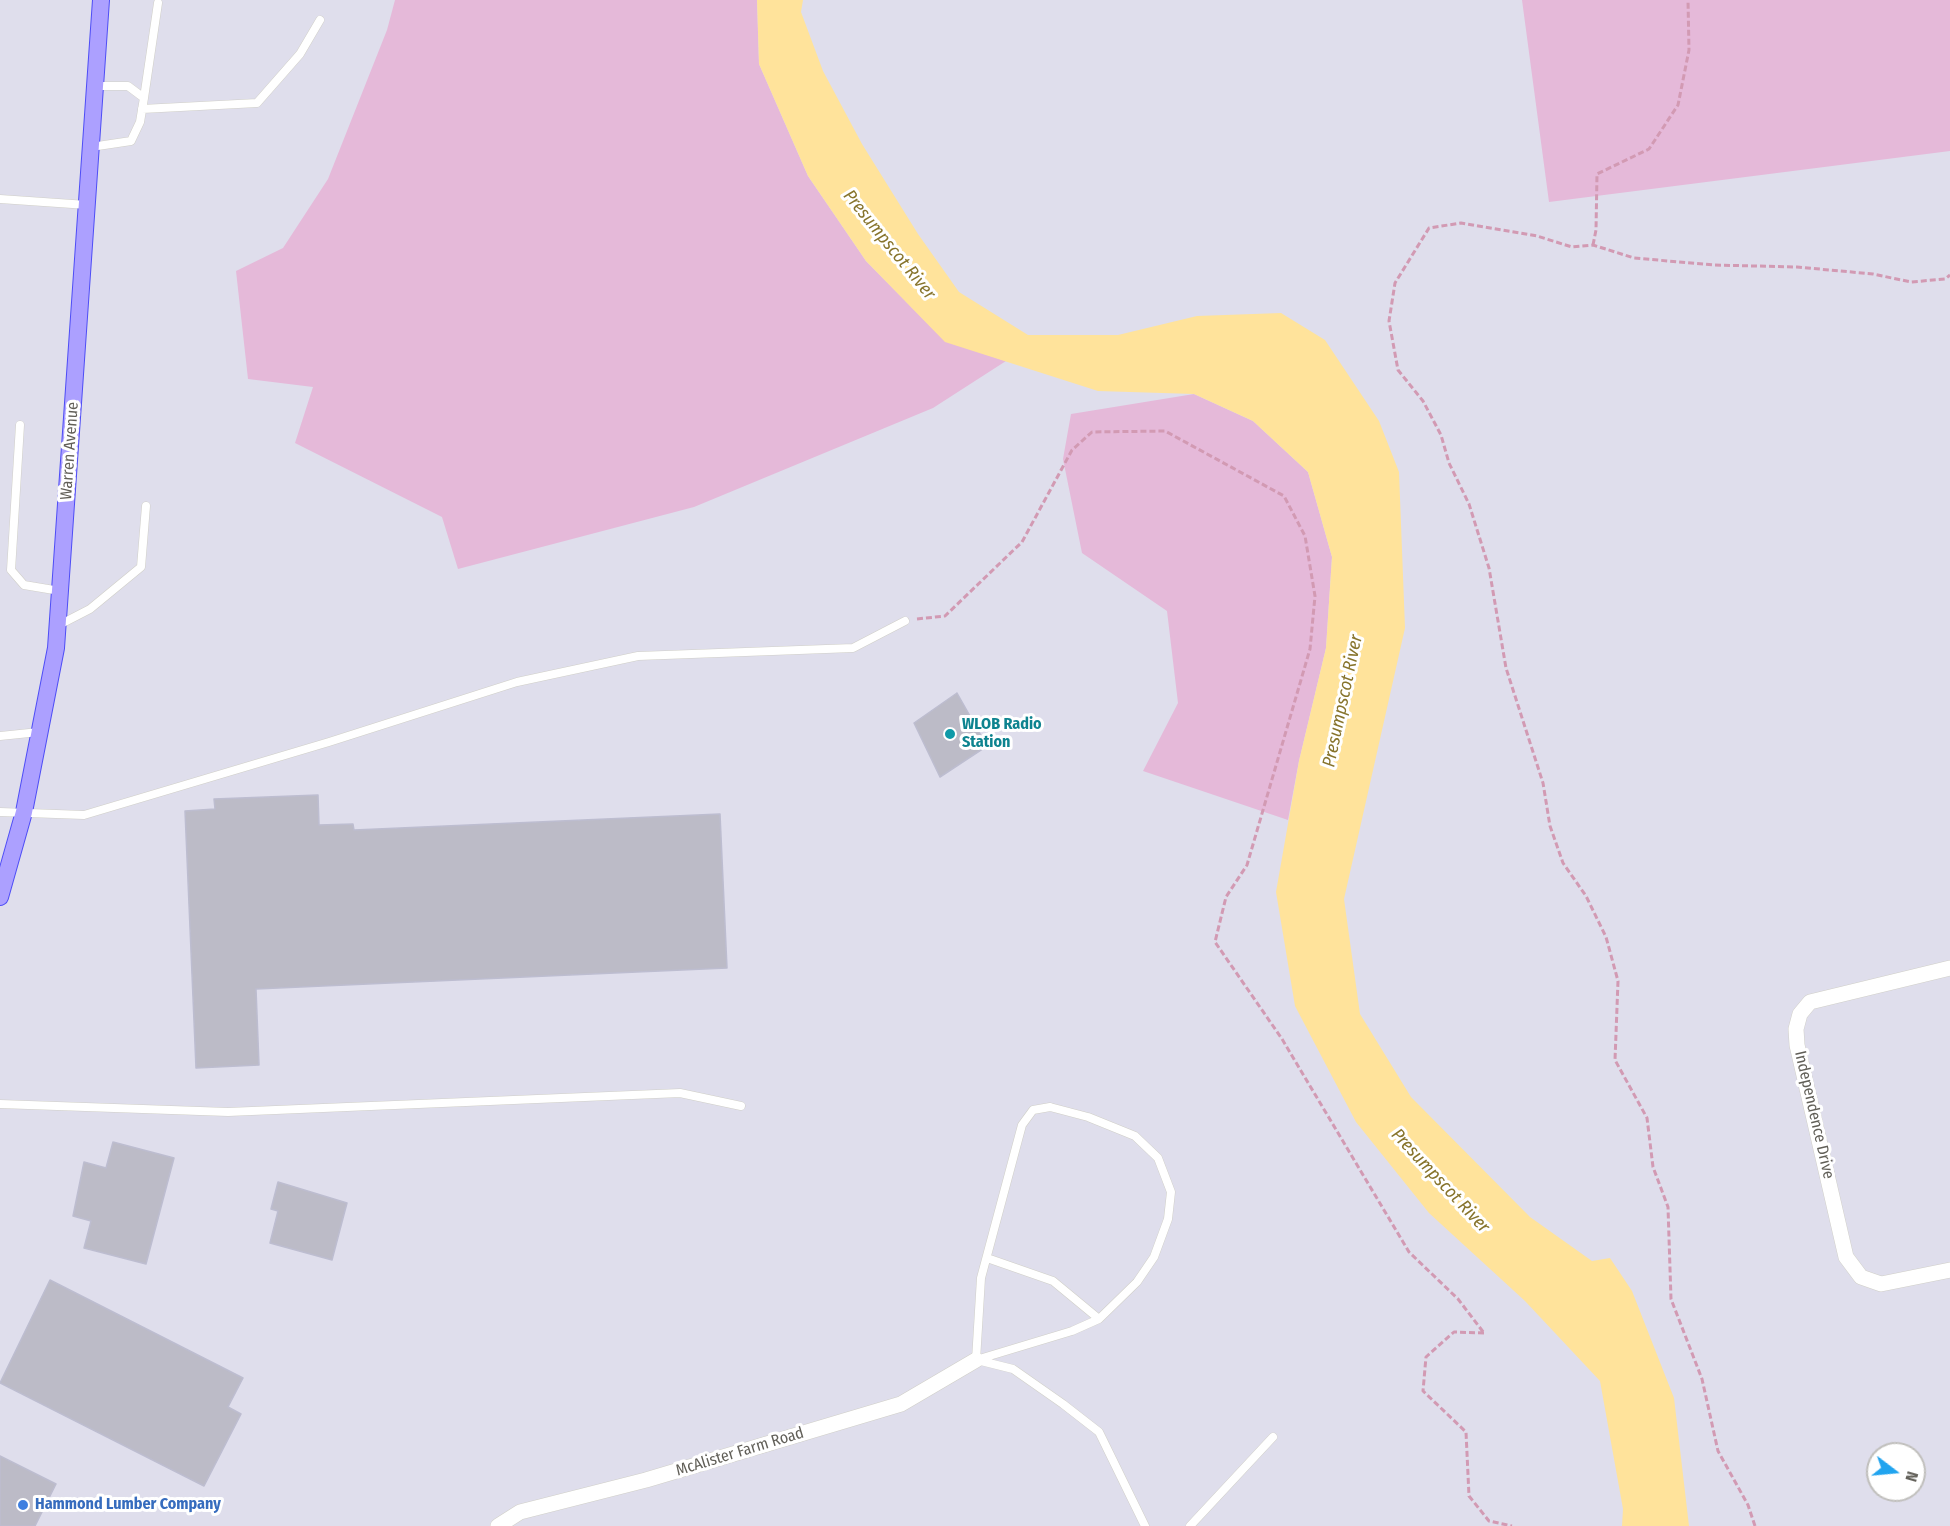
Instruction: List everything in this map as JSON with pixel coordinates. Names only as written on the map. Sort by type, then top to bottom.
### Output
[{"type":"main road","name":"Warren Avenue","points":[[0,897],[24,812],[52,675],[60,591],[101,0]]},
{"type":"street","name":"Independence Drive","points":[[1950,968],[1810,1002],[1800,1014],[1796,1029],[1797,1045],[1846,1257],[1861,1277],[1881,1284],[1950,1270]]},
{"type":"street","name":"McAlister Farm Road","points":[[498,1526],[520,1512],[634,1483],[901,1404],[976,1360]]},
{"type":"lane","points":[[91,147],[131,141],[140,122],[158,3]]},
{"type":"lane","points":[[142,109],[257,103],[300,54],[320,21]]},
{"type":"lane","points":[[95,86],[128,87],[144,98]]},
{"type":"lane","points":[[0,199],[87,205]]},
{"type":"lane","points":[[20,425],[11,570],[24,585],[60,591]]},
{"type":"lane","points":[[57,626],[90,609],[141,567],[146,507]]},
{"type":"lane","points":[[0,812],[84,815],[528,679],[638,656],[853,648],[905,621]]},
{"type":"lane","points":[[0,736],[41,731]]},
{"type":"lane","points":[[0,1104],[228,1112],[680,1093],[741,1106]]},
{"type":"lane","points":[[1050,1107],[1088,1117],[1135,1136],[1158,1158],[1171,1192],[1168,1219],[1154,1257],[1137,1282],[1100,1319],[1072,1331],[976,1360],[981,1278],[1022,1125],[1033,1110],[1050,1107]]},
{"type":"lane","points":[[987,1258],[1053,1281],[1100,1319]]},
{"type":"lane","points":[[976,1360],[1013,1369],[1099,1432],[1145,1526]]},
{"type":"lane","points":[[1190,1526],[1273,1437]]},
{"type":"path","points":[[1593,245],[1596,230],[1598,174],[1649,149],[1678,105],[1689,50],[1688,0]]},
{"type":"path","points":[[1755,1526],[1748,1505],[1718,1451],[1702,1379],[1671,1299],[1668,1207],[1653,1167],[1647,1118],[1615,1060],[1618,981],[1606,937],[1586,896],[1563,863],[1550,826],[1543,783],[1506,668],[1489,568],[1470,504],[1423,401],[1398,370],[1389,321],[1395,282],[1429,228],[1461,223],[1537,236],[1572,247],[1593,245],[1634,258],[1714,265],[1797,267],[1873,274],[1911,282],[1945,279],[1950,275]]},
{"type":"path","points":[[905,621],[945,616],[1022,542],[1072,450],[1092,432],[1165,431],[1284,496],[1305,536],[1315,596],[1310,649],[1247,865],[1226,897],[1215,942],[1282,1039],[1409,1252],[1458,1299],[1484,1333],[1454,1332],[1425,1357],[1423,1391],[1466,1432],[1468,1496],[1489,1521],[1512,1526]]},
{"type":"shaded area","points":[[395,0],[757,0],[759,64],[808,176],[866,261],[945,341],[1006,361],[933,408],[694,507],[458,569],[442,517],[295,443],[313,387],[248,379],[236,271],[283,248],[328,179],[387,30]]},
{"type":"shaded area","points":[[1522,0],[1950,0],[1950,151],[1549,202]]},
{"type":"shaded area","points":[[1194,394],[1253,421],[1308,472],[1332,557],[1326,648],[1299,761],[1288,820],[1143,771],[1178,703],[1167,611],[1082,553],[1063,459],[1071,414]]},
{"type":"water","name":"Presumpscot River","points":[[757,0],[803,0],[801,12],[823,71],[862,144],[918,234],[959,292],[1028,335],[1118,335],[1197,316],[1281,313],[1325,340],[1379,421],[1399,472],[1405,628],[1344,899],[1360,1014],[1411,1097],[1530,1217],[1592,1261],[1610,1258],[1632,1291],[1674,1398],[1689,1526],[1622,1526],[1623,1509],[1600,1381],[1525,1301],[1429,1213],[1356,1122],[1295,1006],[1276,892],[1299,761],[1326,648],[1332,557],[1308,472],[1253,421],[1194,394],[1098,391],[945,342],[866,261],[808,176],[759,64]]},
{"type":"building","name":"WLOB Radio Station","points":[[957,693],[987,746],[940,777],[914,723]]},
{"type":"building","points":[[318,795],[319,825],[353,824],[354,830],[720,814],[727,968],[256,989],[259,1065],[196,1068],[185,811],[215,809],[214,799]]},
{"type":"building","points":[[113,1142],[174,1158],[146,1264],[84,1248],[91,1221],[73,1216],[84,1162],[106,1168]]},
{"type":"building","points":[[278,1182],[347,1203],[332,1260],[270,1243],[278,1211],[271,1209]]},
{"type":"building","points":[[50,1280],[243,1378],[228,1407],[241,1414],[204,1486],[0,1383]]},
{"type":"building","name":"Hammond Lumber Company","points":[[0,1456],[56,1484],[35,1526],[0,1526]]},
{"type":"place","name":"WLOB Radio Station","points":[[950,734]]},
{"type":"place","name":"Hammond Lumber Company","points":[[23,1505]]}]
